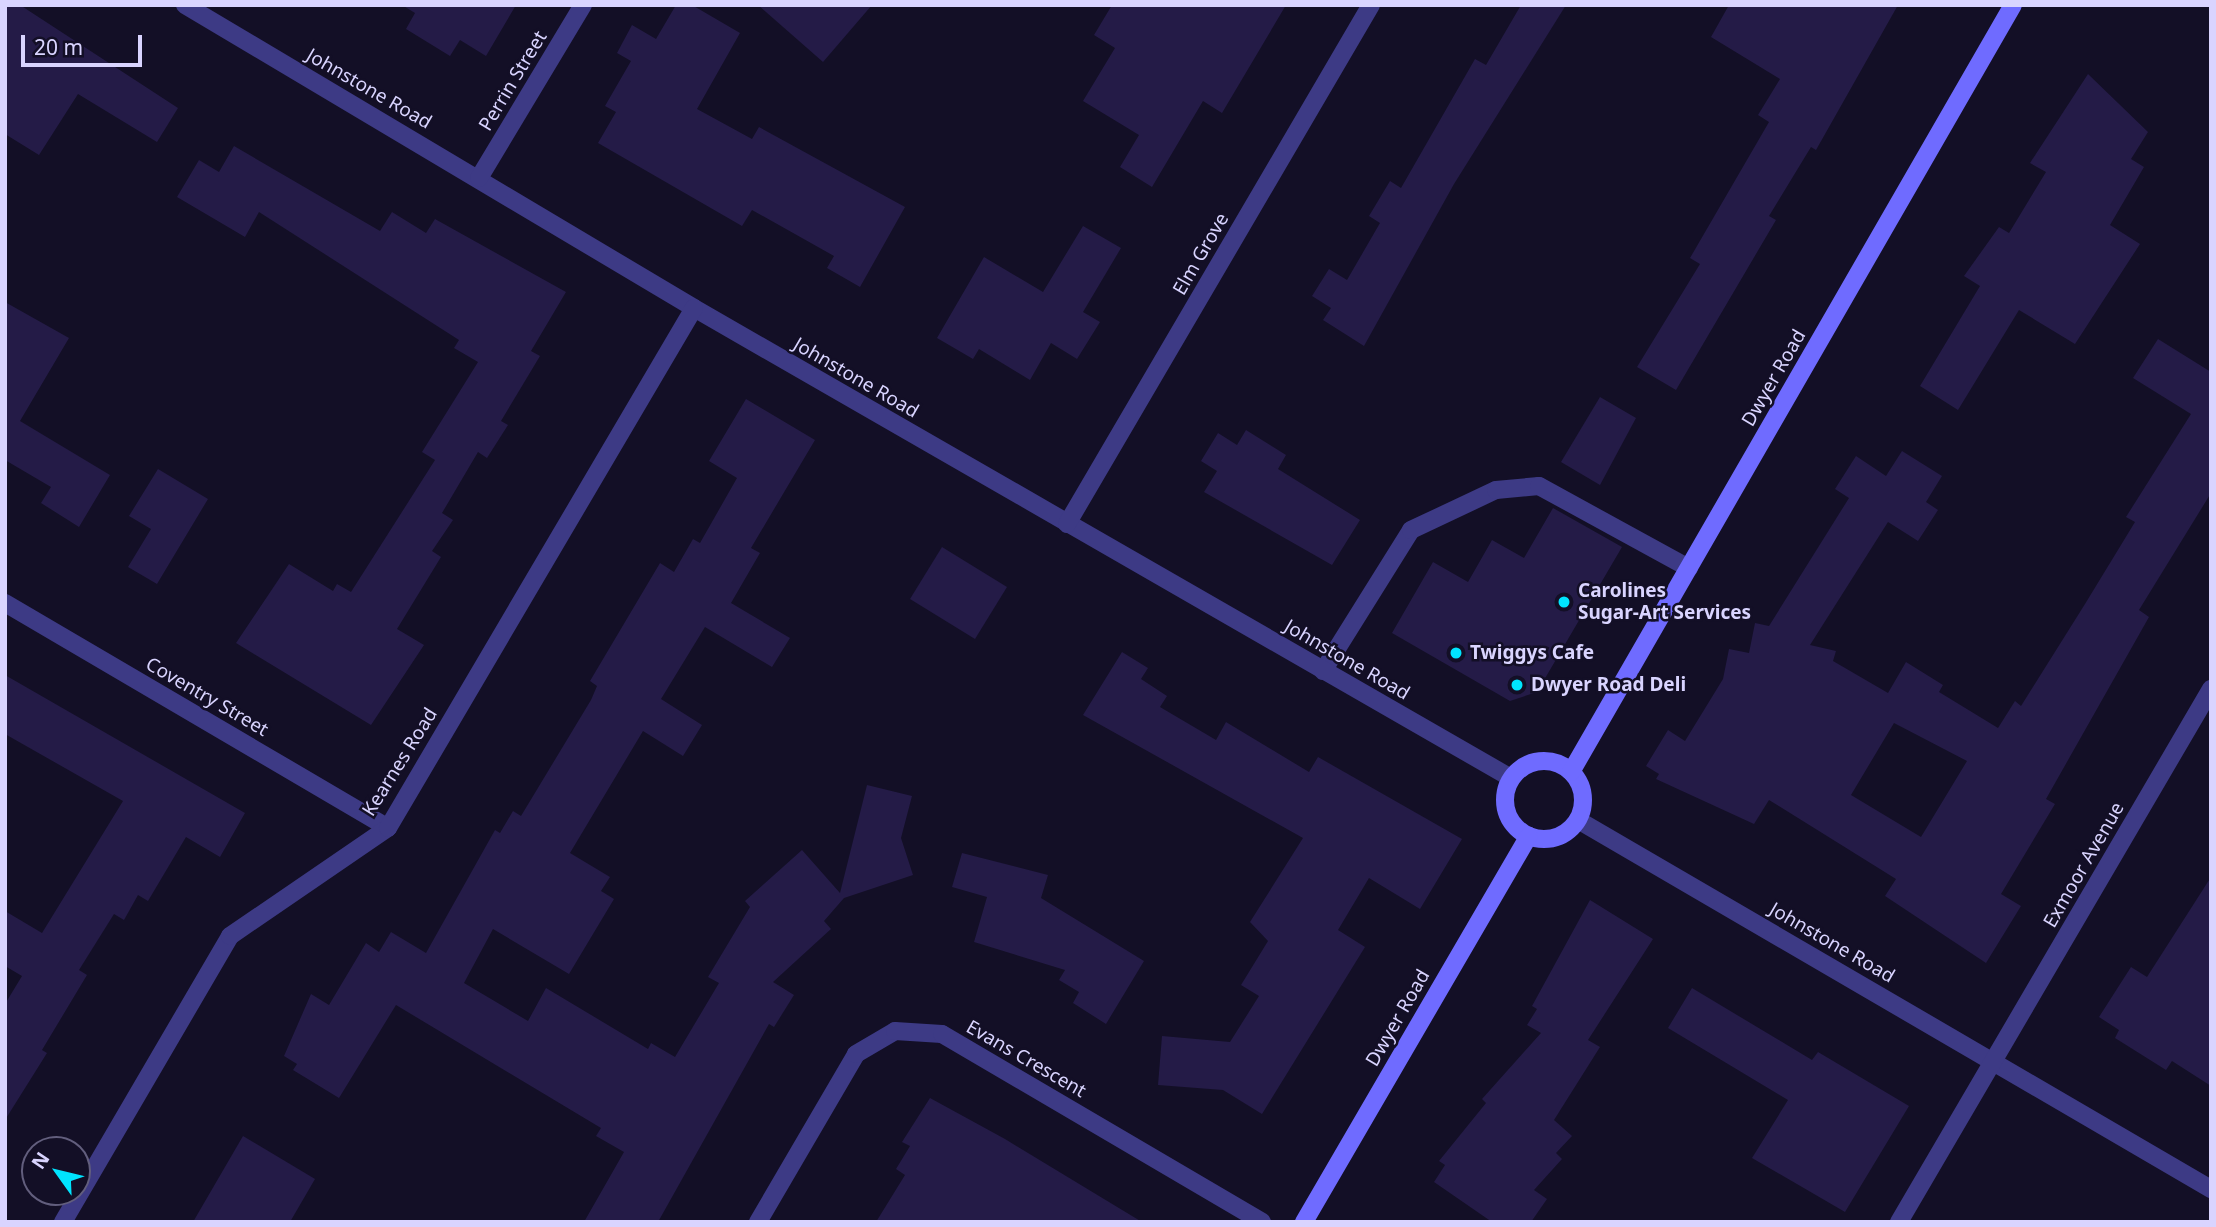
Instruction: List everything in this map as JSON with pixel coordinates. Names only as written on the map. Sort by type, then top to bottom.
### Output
[{"type":"street","name":"Johnstone Road","points":[[185,5],[694,308],[1511,778]]},
{"type":"street","name":"Perrin Street","points":[[479,178],[583,5]]},
{"type":"street","name":"Elm Grove","points":[[1067,524],[1371,5]]},
{"type":"street","name":"Dwyer Road","points":[[1571,772],[2013,5]]},
{"type":"street","name":"Kearnes Road","points":[[63,1222],[230,936],[388,828],[694,308]]},
{"type":"street","points":[[1323,671],[1411,530],[1496,490],[1539,486],[1689,568]]},
{"type":"street","name":"Coventry Street","points":[[5,603],[388,828]]},
{"type":"street","name":"Exmoor Avenue","points":[[1993,1061],[2211,689]]},
{"type":"street","points":[[1546,760],[1571,772],[1583,796],[1578,820],[1556,837],[1529,836],[1505,805],[1511,778],[1546,760]]},
{"type":"street","name":"Johnstone Road","points":[[1578,820],[2211,1189]]},
{"type":"street","name":"Dwyer Road","points":[[1304,1222],[1529,836]]},
{"type":"street","name":"Evans Crescent","points":[[758,1222],[856,1054],[895,1031],[942,1034],[1262,1222]]},
{"type":"street","points":[[1899,1222],[1993,1061]]},
{"type":"building","points":[[5,5],[20,5],[178,108],[157,142],[78,94],[39,155],[5,134]]},
{"type":"building","points":[[402,5],[516,5],[486,56],[460,40],[450,56],[406,29],[415,13]]},
{"type":"building","points":[[676,5],[692,5],[740,33],[697,109],[752,139],[759,127],[905,207],[860,287],[827,268],[834,256],[752,210],[742,226],[598,143],[616,112],[605,106],[631,61],[617,53],[632,25],[656,39]]},
{"type":"building","points":[[758,5],[872,5],[823,62]]},
{"type":"building","points":[[1112,5],[1286,5],[1222,113],[1203,101],[1152,187],[1120,167],[1139,135],[1083,101],[1115,48],[1094,35]]},
{"type":"building","points":[[1521,5],[1566,5],[1454,184],[1364,346],[1323,320],[1331,308],[1312,296],[1329,269],[1347,280],[1380,223],[1369,216],[1390,181],[1401,188],[1475,59],[1486,65]]},
{"type":"building","points":[[1729,5],[1898,5],[1816,150],[1811,147],[1769,216],[1776,220],[1676,390],[1637,367],[1700,264],[1690,258],[1769,122],[1758,115],[1780,79],[1711,37]]},
{"type":"building","points":[[2088,74],[2148,132],[2131,159],[2144,167],[2110,225],[2140,244],[2075,344],[2019,310],[1958,410],[1920,386],[1980,286],[1964,276],[1999,227],[2009,233],[2046,172],[2030,163]]},
{"type":"building","points":[[234,146],[380,231],[392,212],[426,233],[435,219],[566,292],[531,351],[540,356],[501,421],[508,425],[487,458],[478,452],[442,513],[453,520],[432,551],[441,557],[397,629],[424,645],[371,725],[236,643],[289,564],[333,591],[337,584],[351,592],[435,460],[422,452],[478,362],[454,348],[459,340],[259,212],[245,237],[177,197],[199,160],[219,172]]},
{"type":"building","points":[[1083,226],[1121,248],[1083,312],[1100,322],[1077,359],[1051,343],[1030,380],[979,349],[973,359],[937,338],[984,257],[1043,292]]},
{"type":"building","points":[[5,302],[69,338],[20,421],[110,475],[79,527],[41,503],[51,487],[5,460]]},
{"type":"building","points":[[2158,339],[2211,372],[2211,493],[2139,610],[2149,617],[2046,799],[2055,804],[2001,894],[2021,906],[1986,963],[1885,896],[1896,879],[1769,800],[1754,824],[1656,779],[1659,774],[1646,766],[1668,730],[1685,741],[1723,679],[1729,649],[1749,653],[1755,623],[1769,626],[1849,498],[1835,489],[1856,456],[1886,476],[1902,451],[1942,476],[1926,502],[1938,510],[1918,541],[1888,522],[1810,645],[1836,651],[1833,661],[1888,693],[1906,662],[1943,685],[1939,692],[1998,728],[2015,701],[2021,706],[2085,604],[2135,522],[2126,517],[2191,414],[2133,378]],"holes":[[[1894,723],[1967,761],[1921,837],[1851,795]]]},
{"type":"building","points":[[1600,397],[1636,418],[1600,485],[1561,462]]},
{"type":"building","points":[[746,399],[815,440],[751,548],[760,553],[731,603],[790,638],[772,667],[705,627],[661,699],[702,725],[683,756],[643,731],[570,853],[610,877],[601,891],[614,899],[569,974],[493,929],[464,983],[528,1021],[546,988],[648,1049],[651,1043],[675,1057],[719,983],[708,977],[750,907],[745,901],[802,850],[840,893],[867,785],[912,796],[901,838],[913,875],[844,898],[824,921],[831,929],[773,982],[794,995],[774,1027],[769,1024],[658,1222],[584,1222],[624,1152],[596,1136],[601,1128],[396,1005],[339,1098],[293,1070],[297,1064],[284,1056],[311,994],[329,1005],[366,943],[379,952],[391,932],[426,953],[495,830],[500,833],[513,811],[521,816],[591,700],[597,686],[590,681],[660,563],[674,572],[693,539],[700,543],[737,478],[709,461]]},
{"type":"building","points":[[1246,430],[1286,455],[1278,469],[1360,520],[1332,565],[1204,492],[1217,471],[1201,461],[1218,433],[1237,445]]},
{"type":"building","points":[[158,469],[208,499],[157,584],[128,567],[151,529],[129,516]]},
{"type":"building","points":[[1553,508],[1622,547],[1537,692],[1510,701],[1392,633],[1433,562],[1468,582],[1492,540],[1524,558]]},
{"type":"building","points":[[942,547],[1007,587],[975,639],[910,599]]},
{"type":"building","points":[[1122,652],[1148,668],[1141,679],[1167,696],[1160,707],[1216,740],[1226,722],[1309,772],[1318,757],[1462,839],[1420,909],[1369,878],[1338,930],[1365,947],[1262,1114],[1223,1090],[1158,1085],[1162,1036],[1230,1042],[1259,996],[1241,985],[1268,941],[1250,922],[1303,838],[1083,715]]},
{"type":"building","points":[[5,675],[245,813],[220,857],[186,837],[148,901],[138,895],[124,920],[114,914],[79,970],[87,975],[42,1050],[47,1053],[5,1120],[5,1004],[22,976],[5,966],[5,911],[42,933],[123,801],[5,734]]},
{"type":"building","points":[[962,853],[1048,875],[1041,898],[1144,961],[1106,1024],[1073,1003],[1079,992],[1059,980],[1065,970],[974,942],[987,897],[952,887]]},
{"type":"building","points":[[2211,877],[2211,1086],[2172,1061],[2166,1070],[2115,1038],[2119,1030],[2099,1017],[2131,967],[2147,977]]},
{"type":"building","points":[[1590,900],[1653,939],[1588,1040],[1600,1047],[1554,1120],[1572,1136],[1556,1153],[1562,1159],[1534,1190],[1547,1199],[1531,1222],[1492,1222],[1434,1182],[1445,1165],[1439,1161],[1486,1103],[1482,1099],[1541,1033],[1527,1025],[1537,1009],[1532,1006]]},
{"type":"building","points":[[1692,988],[1812,1060],[1818,1052],[1909,1106],[1845,1212],[1752,1158],[1788,1100],[1668,1028]]},
{"type":"building","points":[[930,1098],[1005,1139],[1142,1222],[876,1222],[905,1175],[896,1169],[910,1146],[902,1142]]},
{"type":"building","points":[[243,1136],[315,1179],[290,1222],[193,1222]]},
{"type":"place","name":"Carolines Sugar-Art Services","points":[[1564,602]]},
{"type":"place","name":"Twiggys Cafe","points":[[1456,653]]},
{"type":"place","name":"Dwyer Road Deli","points":[[1517,685]]}]
